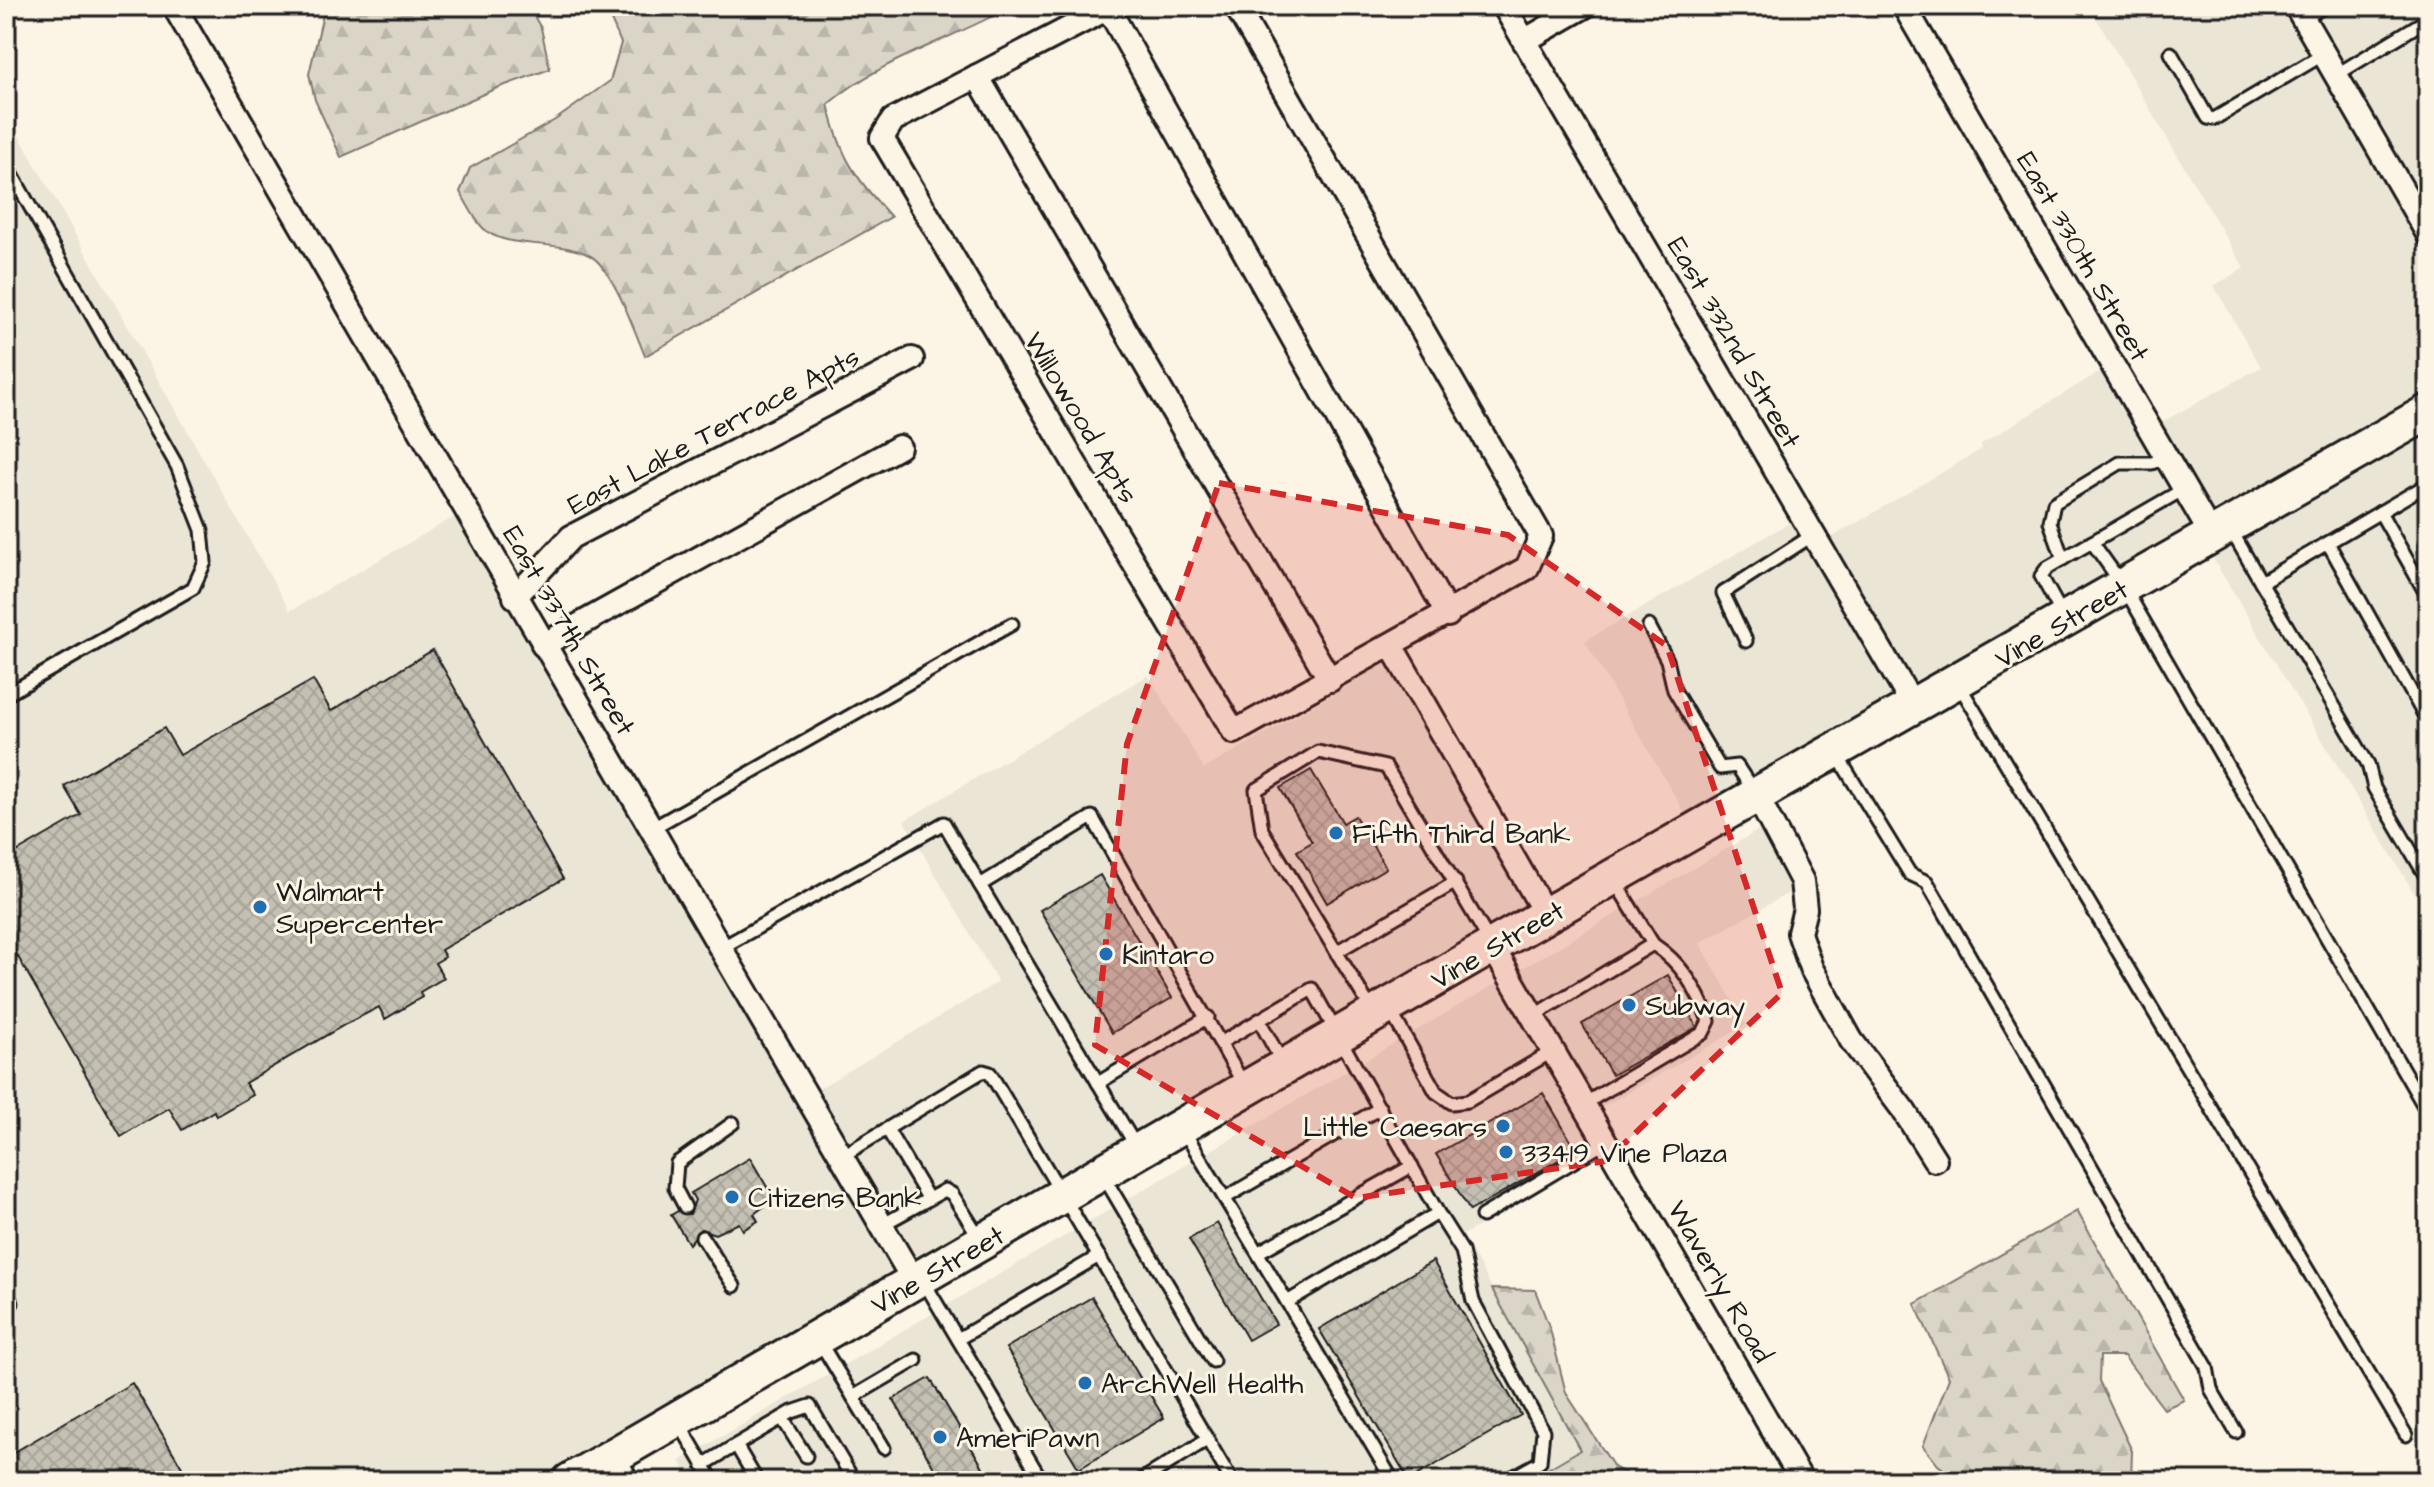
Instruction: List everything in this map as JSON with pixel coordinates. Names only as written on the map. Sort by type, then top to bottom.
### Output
[{"type":"main road","name":"Vine Street","points":[[570,1481],[626,1467],[677,1420],[1492,946],[2428,412]]},
{"type":"street","name":"East 337th Street","points":[[174,6],[543,645],[882,1225],[918,1281]]},
{"type":"street","name":"Willowood Apts","points":[[1236,6],[1541,536],[1527,568],[1448,615],[1392,647],[1234,732],[882,138],[893,120],[1110,7],[1448,615]]},
{"type":"street","name":"East 332nd Street","points":[[1504,6],[1914,707]]},
{"type":"street","points":[[1524,41],[1585,6]]},
{"type":"street","name":"East 330th Street","points":[[1904,6],[2184,489],[2220,531]]},
{"type":"street","points":[[2300,12],[2428,234]]},
{"type":"street","points":[[977,76],[1330,680]]},
{"type":"street","name":"East Lake Terrace Apts","points":[[515,597],[571,537],[912,359]]},
{"type":"street","points":[[543,645],[899,447]]},
{"type":"street","points":[[1392,647],[1546,915]]},
{"type":"street","points":[[1757,796],[1802,881],[1805,909],[1799,933],[1811,968],[1851,1040],[1904,1111],[1935,1160]]},
{"type":"street","name":"Waverly Road","points":[[1492,946],[1802,1481]]},
{"type":"lane","points":[[2300,12],[2325,6]]},
{"type":"lane","points":[[2336,75],[2428,19]]},
{"type":"lane","points":[[2171,53],[2208,118],[2214,119],[2324,54]]},
{"type":"lane","points":[[6,164],[177,466],[202,530],[205,562],[193,588],[6,695]]},
{"type":"lane","points":[[2063,559],[2050,522],[2054,503],[2120,463],[2152,463],[2166,457]]},
{"type":"lane","points":[[2261,582],[2428,484]]},
{"type":"lane","points":[[2066,620],[2041,576],[2063,559],[2184,489]]},
{"type":"lane","points":[[2380,512],[2428,597]]},
{"type":"lane","points":[[2220,531],[2261,582],[2368,764],[2374,788],[2428,880]]},
{"type":"lane","points":[[1746,641],[1723,593],[1813,535]]},
{"type":"lane","points":[[2092,542],[2124,587],[2428,1113]]},
{"type":"lane","points":[[2328,543],[2428,722]]},
{"type":"lane","points":[[651,829],[1012,624]]},
{"type":"lane","points":[[1649,626],[1667,660],[1674,690],[1720,768],[1737,766],[1757,796]]},
{"type":"lane","points":[[1958,682],[2406,1435]]},
{"type":"lane","points":[[1835,751],[1910,874],[1927,882],[2207,1367],[2211,1389],[2236,1432]]},
{"type":"lane","points":[[1492,946],[1386,767],[1318,752],[1256,790],[1262,830],[1336,952],[1436,1092],[1452,1103],[1468,1101],[1553,1051]]},
{"type":"lane","points":[[980,885],[1092,817],[1208,1017],[1246,1089]]},
{"type":"lane","points":[[721,948],[944,823],[1140,1152]]},
{"type":"lane","points":[[1584,1104],[1703,1033],[1709,1021],[1699,995],[1674,957],[1653,944],[1613,878]]},
{"type":"lane","points":[[1336,952],[1456,882]]},
{"type":"lane","points":[[1533,1016],[1653,944]]},
{"type":"lane","points":[[1222,1042],[1312,989],[1462,1251],[1473,1301],[1543,1431],[1540,1462],[1506,1481]]},
{"type":"lane","points":[[1098,1083],[1208,1017]]},
{"type":"lane","points":[[1259,1020],[1284,1067]]},
{"type":"lane","points":[[842,1156],[983,1071],[990,1073],[1232,1481]]},
{"type":"lane","points":[[1225,1198],[1380,1108]]},
{"type":"lane","points":[[685,1207],[675,1188],[677,1163],[733,1123]]},
{"type":"lane","points":[[1181,1127],[1259,1252],[1393,1481]]},
{"type":"lane","points":[[887,1129],[928,1198]]},
{"type":"lane","points":[[1482,1216],[1606,1142]]},
{"type":"lane","points":[[1259,1252],[1412,1166]]},
{"type":"lane","points":[[1102,1173],[1213,1361]]},
{"type":"lane","points":[[882,1225],[945,1190],[952,1194],[983,1243]]},
{"type":"lane","points":[[1287,1302],[1438,1213]]},
{"type":"lane","points":[[702,1237],[734,1286]]},
{"type":"lane","points":[[958,1339],[1099,1256]]},
{"type":"lane","points":[[918,1281],[958,1339],[1042,1481]]},
{"type":"lane","points":[[818,1339],[884,1448]]},
{"type":"lane","points":[[853,1397],[916,1360]]},
{"type":"lane","points":[[703,1465],[782,1418],[810,1406],[854,1481]]},
{"type":"lane","points":[[782,1418],[806,1456]]},
{"type":"lane","points":[[677,1420],[713,1481]]},
{"type":"lane","points":[[1140,1481],[1208,1439]]},
{"type":"lane","points":[[736,1445],[757,1481]]},
{"type":"highlighted area","points":[[1219,483],[1508,535],[1667,646],[1782,993],[1606,1161],[1356,1198],[1095,1045],[1127,744]]},
{"type":"shaded area","points":[[2089,6],[2288,6],[2428,247],[2428,404],[2212,530],[2153,427],[2261,367],[2214,286],[2244,268]]},
{"type":"shaded area","points":[[2302,6],[2428,6],[2428,224]]},
{"type":"shaded area","points":[[6,113],[290,611],[461,513],[908,1279],[555,1481],[6,1481]]},
{"type":"shaded area","points":[[2109,366],[2206,533],[1916,702],[1822,543],[1982,449],[1981,444]]},
{"type":"shaded area","points":[[2428,417],[2428,916],[2210,554]]},
{"type":"shaded area","points":[[1796,519],[1906,704],[1692,826],[1585,641]]},
{"type":"shaded area","points":[[1390,661],[1537,912],[917,1274],[813,1092],[998,982],[904,821],[1148,675],[1204,769]]},
{"type":"shaded area","points":[[1759,830],[1794,890],[1700,943],[1746,1025],[1578,1121],[1598,1156],[1463,1235],[1581,1451],[1527,1481],[1009,1481],[1001,1469],[981,1481],[691,1481],[680,1461]]},
{"type":"green space","points":[[325,6],[528,6],[541,28],[550,69],[497,88],[341,157],[315,100],[309,74]]},
{"type":"green space","points":[[605,6],[1012,6],[872,74],[828,104],[838,139],[850,165],[891,217],[645,356],[614,285],[598,262],[576,250],[492,235],[474,216],[460,192],[470,168],[555,120],[610,81],[621,43]]},
{"type":"green space","points":[[2077,1211],[2184,1400],[2164,1409],[2124,1356],[2100,1356],[2099,1381],[2132,1451],[2131,1481],[1959,1481],[1938,1465],[1923,1446],[1949,1378],[1915,1304]]},
{"type":"green space","points":[[1492,1289],[1535,1290],[1550,1329],[1566,1393],[1614,1467],[1639,1481],[1527,1481],[1580,1450]]},
{"type":"building","name":"Walmart Supercenter","points":[[433,650],[563,879],[441,950],[445,957],[435,963],[444,978],[420,992],[422,997],[385,1019],[379,1007],[346,1024],[245,1083],[253,1095],[216,1116],[214,1111],[182,1130],[169,1108],[121,1136],[6,936],[6,858],[81,815],[64,786],[164,728],[180,755],[313,680],[331,711]]},
{"type":"building","name":"Fifth Third Bank","points":[[1311,770],[1343,823],[1355,816],[1386,868],[1327,903],[1297,851],[1312,842],[1280,788]]},
{"type":"building","name":"Kintaro","points":[[1100,875],[1172,998],[1112,1033],[1040,910]]},
{"type":"building","points":[[1668,975],[1697,1027],[1612,1075],[1582,1024]]},
{"type":"building","name":"33419 Vine Plaza","points":[[1543,1093],[1576,1150],[1470,1211],[1436,1154]]},
{"type":"building","points":[[750,1158],[774,1199],[754,1214],[758,1221],[743,1230],[739,1223],[715,1234],[701,1229],[689,1244],[671,1215],[678,1211],[690,1214],[695,1200],[691,1193]]},
{"type":"building","points":[[1217,1223],[1276,1324],[1248,1340],[1189,1239]]},
{"type":"building","points":[[1433,1261],[1521,1415],[1409,1480],[1319,1329]]},
{"type":"building","name":"ArchWell Health","points":[[1092,1297],[1164,1418],[1079,1469],[1006,1348]]},
{"type":"building","name":"AmeriPawn","points":[[930,1378],[987,1474],[975,1481],[942,1481],[893,1399]]},
{"type":"building","points":[[132,1383],[190,1481],[6,1481],[6,1457]]},
{"type":"place","name":"Fifth Third Bank","points":[[1336,833]]},
{"type":"place","name":"Walmart Supercenter","points":[[260,907]]},
{"type":"place","name":"Kintaro","points":[[1106,954]]},
{"type":"place","name":"Subway","points":[[1629,1005]]},
{"type":"place","name":"Little Caesars","points":[[1503,1126]]},
{"type":"place","name":"33419 Vine Plaza","points":[[1506,1152]]},
{"type":"place","name":"Citizens Bank","points":[[732,1197]]},
{"type":"place","name":"ArchWell Health","points":[[1085,1383]]},
{"type":"place","name":"AmeriPawn","points":[[940,1437]]}]
